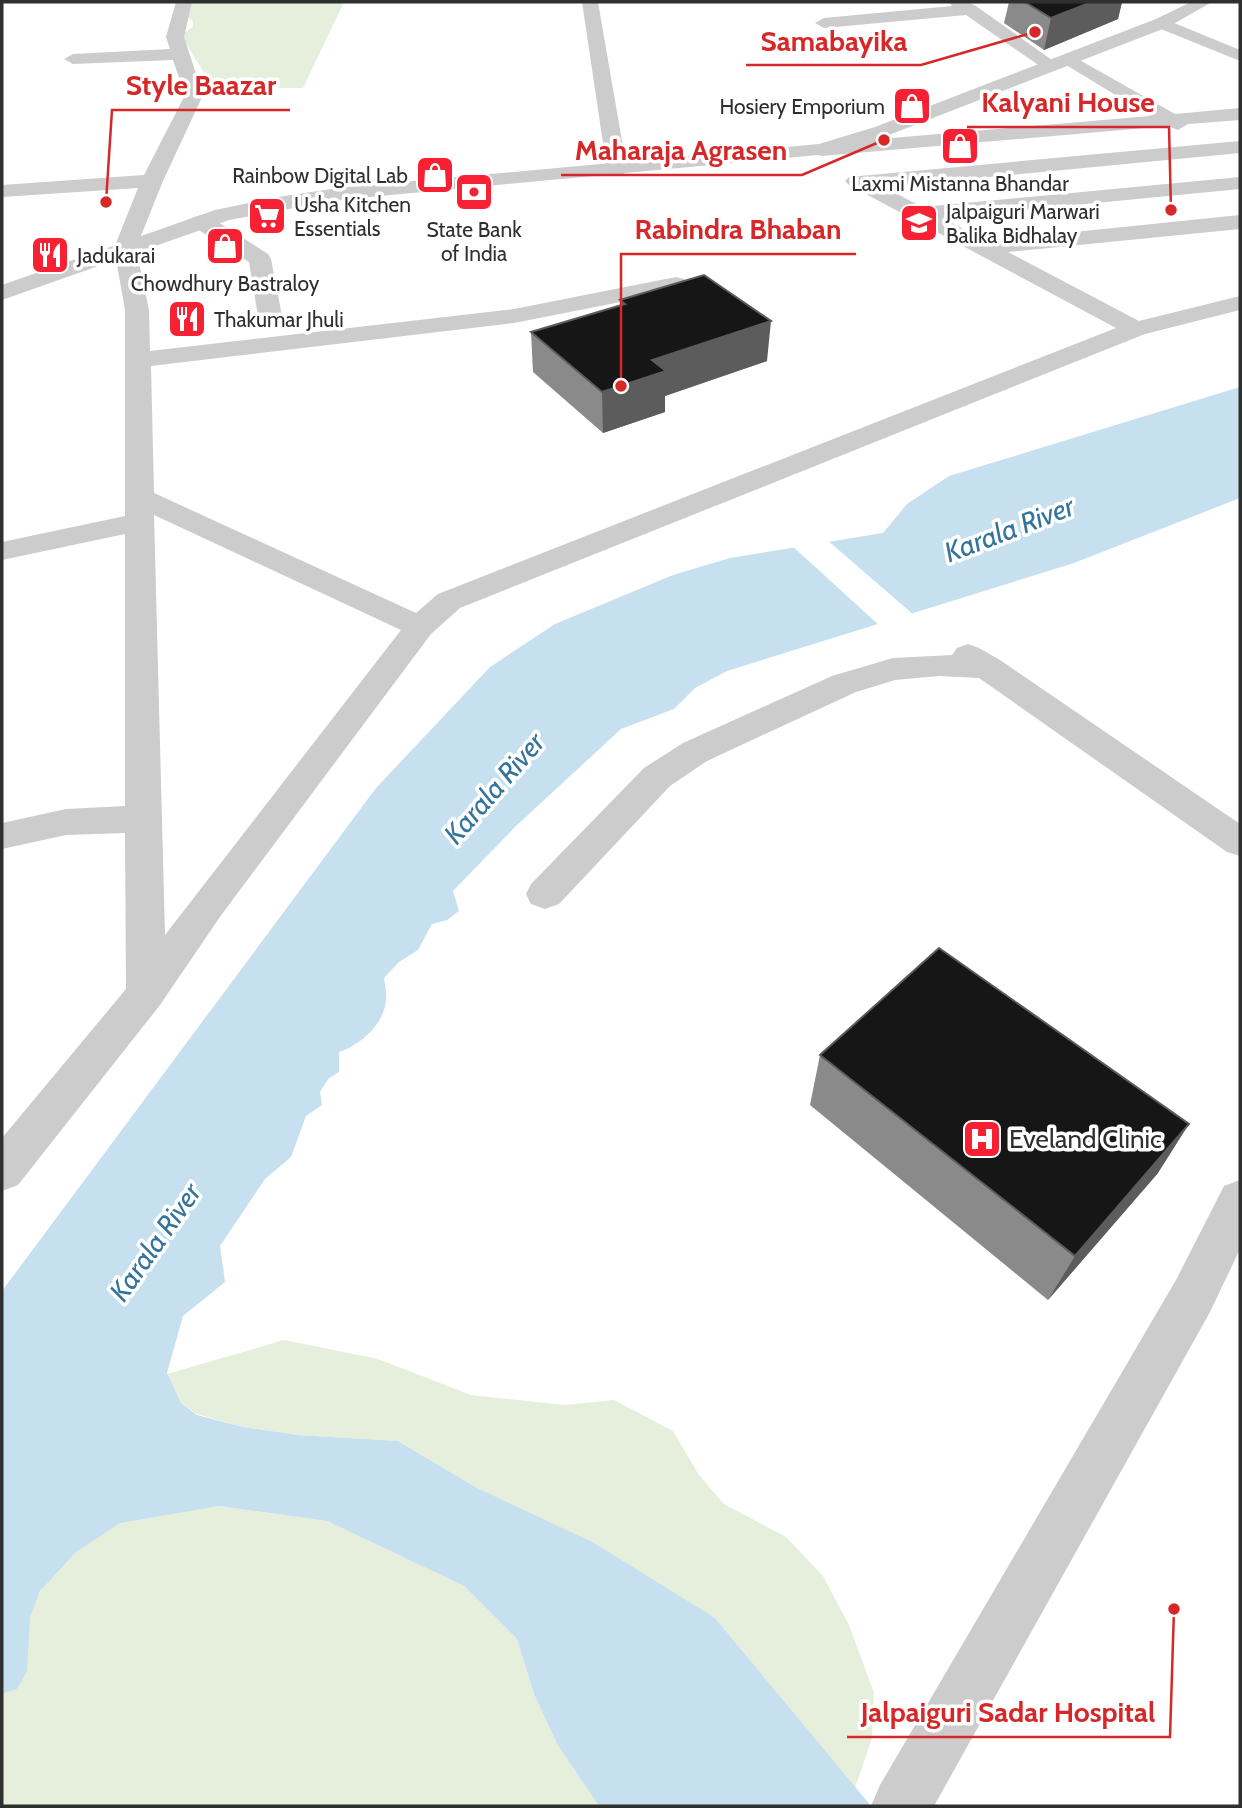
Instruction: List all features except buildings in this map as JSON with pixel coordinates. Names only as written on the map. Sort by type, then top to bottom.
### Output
[{"type":"street","points":[[146,993],[137,310],[125,248],[152,181],[194,95],[175,37],[184,2]]},
{"type":"street","points":[[590,2],[617,170]]},
{"type":"street","points":[[812,151],[882,131],[1162,23],[1204,2]]},
{"type":"street","points":[[824,23],[963,6],[1060,62],[1173,120],[1240,174]]},
{"type":"street","points":[[1162,23],[1240,56]]},
{"type":"street","points":[[73,60],[182,54]]},
{"type":"street","points":[[2,293],[202,222],[278,203],[338,194],[1240,114]]},
{"type":"street","points":[[860,183],[1240,148]]},
{"type":"street","points":[[812,151],[860,183],[1136,329]]},
{"type":"street","points":[[2,191],[152,181]]},
{"type":"street","points":[[919,214],[1240,183]]},
{"type":"street","points":[[202,222],[261,259],[270,316]]},
{"type":"street","points":[[984,248],[1240,222]]},
{"type":"street","points":[[138,360],[514,316],[676,284]]},
{"type":"street","points":[[2,1171],[146,993],[208,904],[420,627],[449,601],[608,524],[913,408],[1136,329],[1240,303]]},
{"type":"street","points":[[2,551],[140,510],[420,627]]},
{"type":"street","points":[[949,642],[1240,842]]},
{"type":"street","points":[[545,894],[657,777],[695,752],[844,684],[893,669],[939,664],[988,668]]},
{"type":"street","points":[[2,836],[66,822],[144,819]]},
{"type":"street","points":[[901,1806],[1194,1296],[1240,1201]]},
{"type":"street","points":[[1194,1296],[1240,1256]]},
{"type":"green space","points":[[192,2],[344,2],[303,88],[213,88],[181,35],[193,27],[193,21],[187,17],[187,10]]},
{"type":"green space","points":[[284,1340],[378,1359],[471,1395],[565,1405],[614,1400],[673,1431],[699,1475],[724,1504],[786,1537],[823,1576],[849,1625],[874,1693],[872,1738],[855,1788],[715,1618],[477,1488],[398,1441],[298,1435],[243,1427],[197,1414],[181,1403],[167,1374]]},
{"type":"green space","points":[[219,1506],[327,1521],[464,1586],[517,1639],[534,1694],[557,1744],[599,1806],[2,1806],[2,1694],[17,1689],[22,1678],[30,1616],[35,1602],[53,1574],[91,1540],[118,1524],[152,1515]]},
{"type":"water","name":"Karala River","points":[[1240,387],[1240,498],[1074,563],[727,671],[695,688],[674,709],[621,729],[515,827],[453,891],[459,911],[447,920],[432,924],[418,950],[399,962],[384,978],[386,997],[381,1018],[363,1039],[339,1052],[339,1072],[328,1079],[320,1092],[322,1105],[306,1116],[291,1157],[265,1179],[220,1246],[225,1282],[183,1316],[167,1373],[181,1403],[197,1415],[243,1427],[298,1435],[398,1441],[477,1488],[594,1543],[715,1618],[871,1806],[599,1806],[557,1744],[534,1694],[517,1639],[464,1586],[327,1521],[219,1506],[120,1523],[76,1552],[40,1591],[30,1617],[27,1671],[17,1689],[2,1694],[2,1291],[376,788],[490,667],[555,624],[673,575],[730,558],[883,533],[907,504],[949,476]]},
{"type":"pier","points":[[826,539],[915,616],[881,627],[790,544]]},
{"type":"place","name":"Samabayika","points":[[1035,32]]},
{"type":"place","name":"Hosiery Emporium","points":[[912,106]]},
{"type":"place","name":"Maharaja Agrasen","points":[[884,140]]},
{"type":"place","name":"Laxmi Mistanna Bhandar","points":[[960,146]]},
{"type":"place","name":"Rainbow Digital Lab","points":[[435,175]]},
{"type":"place","name":"State Bank of India","points":[[474,192]]},
{"type":"place","name":"Style Baazar","points":[[106,202]]},
{"type":"place","name":"Kalyani House","points":[[1171,210]]},
{"type":"place","name":"Usha Kitchen Essentials","points":[[267,216]]},
{"type":"place","name":"Jalpaiguri Marwari Balika Bidhalay","points":[[919,223]]},
{"type":"place","name":"Chowdhury Bastraloy","points":[[225,246]]},
{"type":"place","name":"Jadukarai","points":[[50,255]]},
{"type":"place","name":"Thakumar Jhuli","points":[[187,319]]},
{"type":"place","name":"Rabindra Bhaban","points":[[621,386]]},
{"type":"place","name":"Eveland Clinic","points":[[982,1139]]},
{"type":"place","name":"Jalpaiguri Sadar Hospital","points":[[1174,1609]]}]
